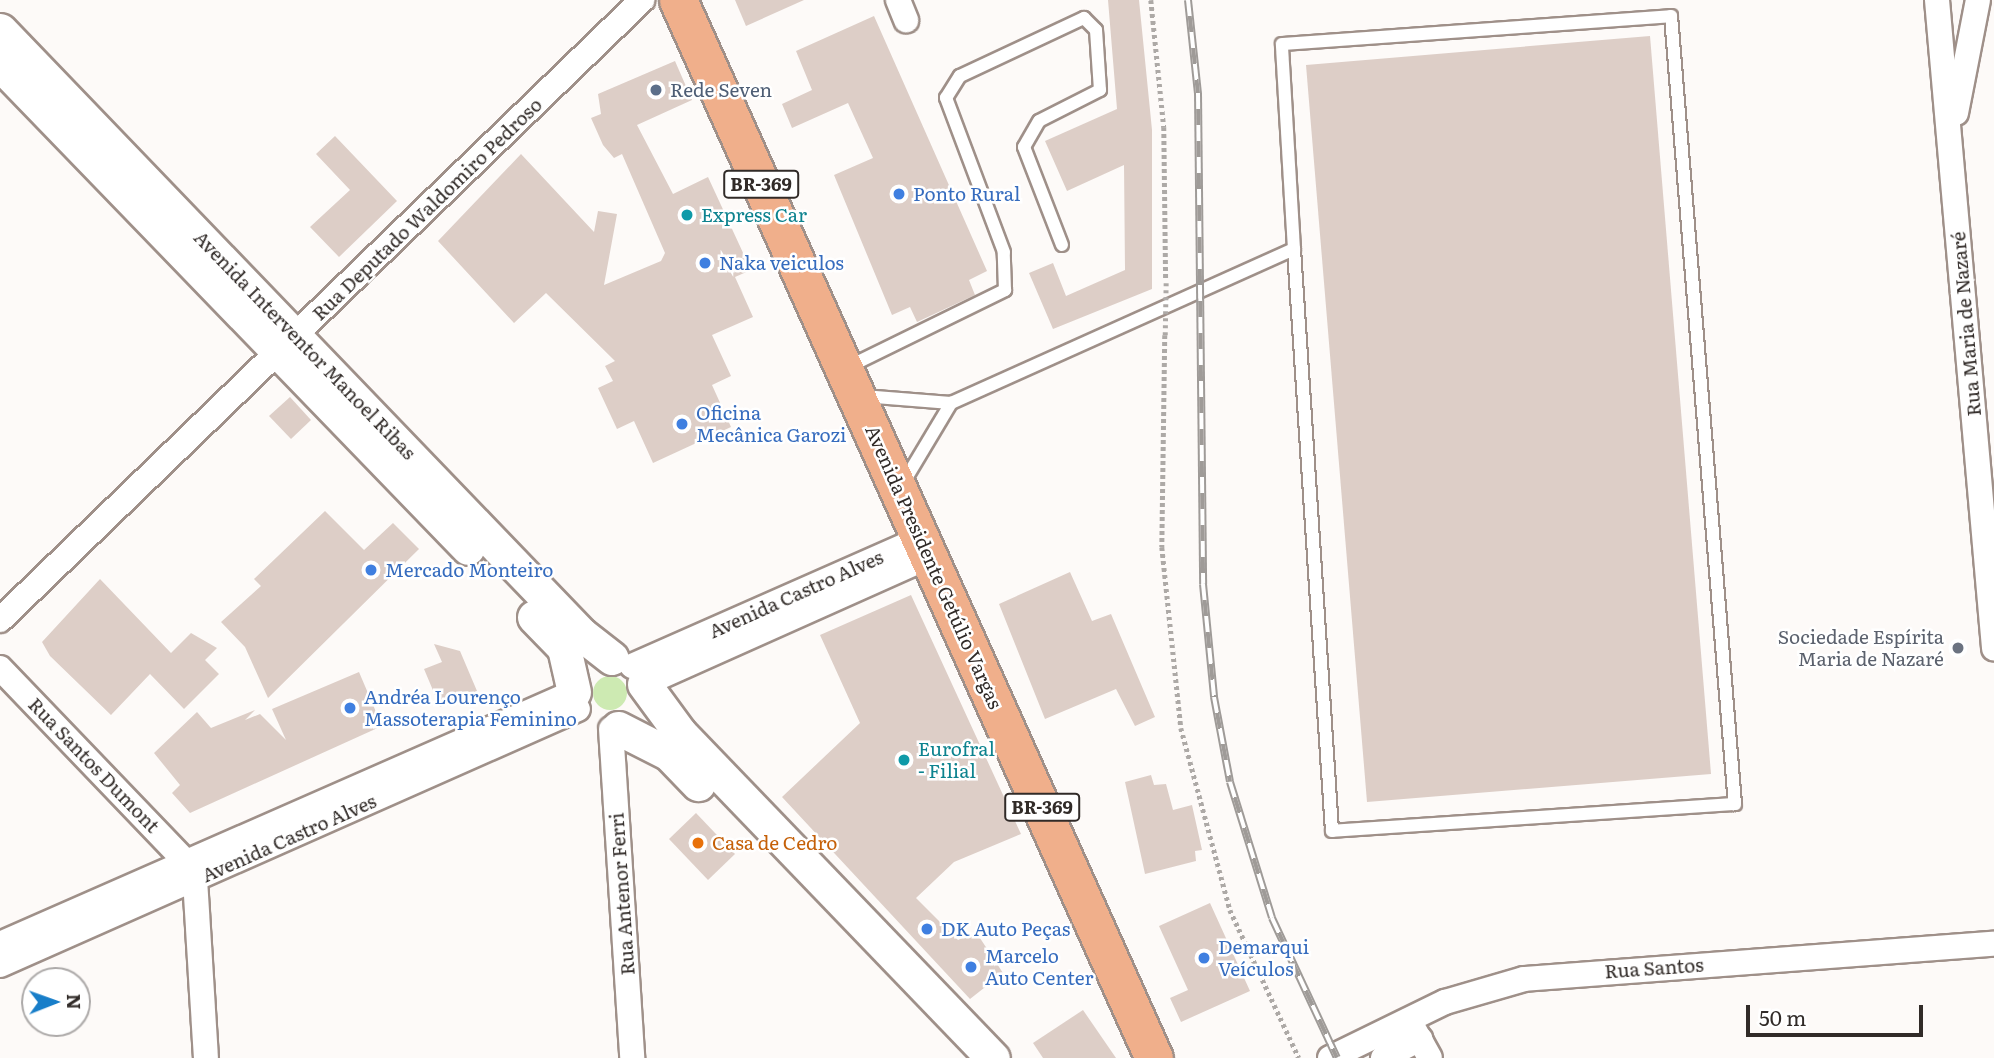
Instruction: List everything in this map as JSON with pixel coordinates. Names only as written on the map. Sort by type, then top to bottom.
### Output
[{"type":"main road","name":"Avenida Presidente Getúlio Vargas","points":[[678,0],[1154,1058]]},
{"type":"street","name":"Rua Deputado Waldomiro Pedroso","points":[[0,620],[642,0]]},
{"type":"street","name":"Rua Maria de Nazaré","points":[[1937,0],[1950,144],[1986,463],[1994,649]]},
{"type":"street","points":[[1950,144],[1978,0]]},
{"type":"street","name":"Avenida Interventor Manoel Ribas","points":[[0,30],[564,648],[576,701]]},
{"type":"street","name":"Avenida Interventor Manoel Ribas","points":[[0,64],[288,343],[581,634],[629,669],[790,864],[961,1058]]},
{"type":"street","name":"Avenida Castro Alves","points":[[629,669],[926,547]]},
{"type":"street","points":[[586,667],[629,669],[640,711],[615,728],[592,724],[576,701],[586,667]]},
{"type":"street","name":"Rua Santos Dumont","points":[[0,668],[191,871]]},
{"type":"street","name":"Avenida Castro Alves","points":[[0,965],[191,871],[576,701]]},
{"type":"street","name":"Avenida Interventor Manoel Ribas","points":[[615,728],[669,754],[790,864],[993,1058]]},
{"type":"street","name":"Rua Antenor Ferri","points":[[615,728],[632,1058]]},
{"type":"street","points":[[191,871],[206,1058]]},
{"type":"street","name":"Avenida Castro Alves","points":[[0,944],[191,871]]},
{"type":"street","name":"Rua Santos","points":[[1330,1058],[1420,1039],[1461,997],[1556,974],[1994,944]]},
{"type":"street","points":[[1382,1058],[1420,1039]]},
{"type":"lane","points":[[1671,16],[1735,804],[1332,831],[1294,249],[1282,44],[1671,16]]},
{"type":"lane","points":[[851,382],[1005,290],[1004,253],[946,98],[960,76],[1084,18],[1096,30],[1100,90],[1039,121],[1024,147],[1062,245]]},
{"type":"lane","points":[[900,489],[951,403],[1294,249]]},
{"type":"lane","points":[[851,382],[951,403]]},
{"type":"path","points":[[1151,0],[1164,127],[1166,280],[1162,547],[1181,728],[1230,911],[1299,1058]]},
{"type":"green space","points":[[610,676],[622,681],[627,693],[622,705],[610,710],[598,705],[593,693],[598,681]]},
{"type":"building","points":[[735,0],[804,0],[746,26]]},
{"type":"building","points":[[1108,0],[1139,0],[1152,130],[1152,289],[1053,329],[1029,273],[1053,263],[1066,296],[1125,270],[1124,165],[1067,191],[1045,141],[1117,109]]},
{"type":"building","points":[[874,16],[987,271],[969,280],[975,295],[917,322],[910,307],[892,315],[834,175],[873,158],[848,103],[792,128],[782,104],[812,90],[796,51]]},
{"type":"building","points":[[1650,36],[1711,774],[1367,802],[1306,65]]},
{"type":"building","points":[[675,61],[692,100],[637,125],[673,194],[708,177],[751,270],[735,277],[753,317],[712,335],[731,376],[712,385],[731,427],[653,463],[634,421],[617,429],[598,388],[613,381],[605,366],[615,361],[546,293],[514,323],[438,241],[521,154],[594,232],[598,211],[617,214],[604,285],[661,261],[665,253],[622,154],[614,158],[603,145],[591,118],[601,114],[598,94]]},
{"type":"building","points":[[335,136],[397,201],[339,257],[310,227],[350,190],[316,154]]},
{"type":"building","points":[[290,397],[311,420],[291,439],[269,416]]},
{"type":"building","points":[[325,511],[364,550],[393,523],[419,549],[268,698],[245,647],[221,622],[261,586],[254,579]]},
{"type":"building","points":[[1070,572],[1092,621],[1111,614],[1155,717],[1135,726],[1116,689],[1045,719],[999,604]]},
{"type":"building","points":[[100,579],[171,653],[191,633],[217,648],[205,660],[219,674],[184,709],[150,674],[111,715],[50,656],[42,642]]},
{"type":"building","name":"Eurofral - Filial","points":[[911,595],[1021,834],[954,862],[916,898],[958,940],[976,932],[1003,973],[970,999],[782,797],[860,723],[820,635]]},
{"type":"building","points":[[434,644],[460,651],[477,691],[440,707],[424,669],[442,662]]},
{"type":"building","points":[[359,672],[382,726],[190,813],[172,793],[180,785],[154,753],[197,712],[211,728],[255,710],[245,720],[260,714],[286,740],[272,709]]},
{"type":"building","points":[[1151,775],[1154,785],[1166,784],[1173,810],[1192,805],[1202,850],[1195,851],[1196,861],[1145,874],[1125,782]]},
{"type":"building","name":"Casa de Cedro","points":[[696,813],[735,854],[708,880],[669,839]]},
{"type":"building","name":"Demarqui Veículos","points":[[1210,903],[1250,991],[1181,1022],[1170,998],[1188,990],[1159,926]]},
{"type":"building","points":[[1083,1010],[1116,1058],[1043,1058],[1033,1043]]},
{"type":"railway","points":[[1188,0],[1198,93],[1203,584],[1214,697],[1230,782],[1272,918],[1337,1058]]},
{"type":"place","name":"Rede Seven","points":[[656,90]]},
{"type":"place","name":"Ponto Rural","points":[[899,194]]},
{"type":"place","name":"Express Car","points":[[687,215]]},
{"type":"place","name":"Naka veiculos","points":[[705,263]]},
{"type":"place","name":"Oficina Mecânica Garozi","points":[[682,424]]},
{"type":"place","name":"Mercado Monteiro","points":[[371,570]]},
{"type":"place","name":"Sociedade Espírita Maria de Nazaré","points":[[1958,648]]},
{"type":"place","name":"Andréa Lourenço Massoterapia Feminino","points":[[350,708]]},
{"type":"place","name":"Eurofral - Filial","points":[[904,760]]},
{"type":"place","name":"Casa de Cedro","points":[[698,843]]},
{"type":"place","name":"DK Auto Peças","points":[[927,929]]},
{"type":"place","name":"Demarqui Veículos","points":[[1204,958]]},
{"type":"place","name":"Marcelo Auto Center","points":[[971,967]]}]
